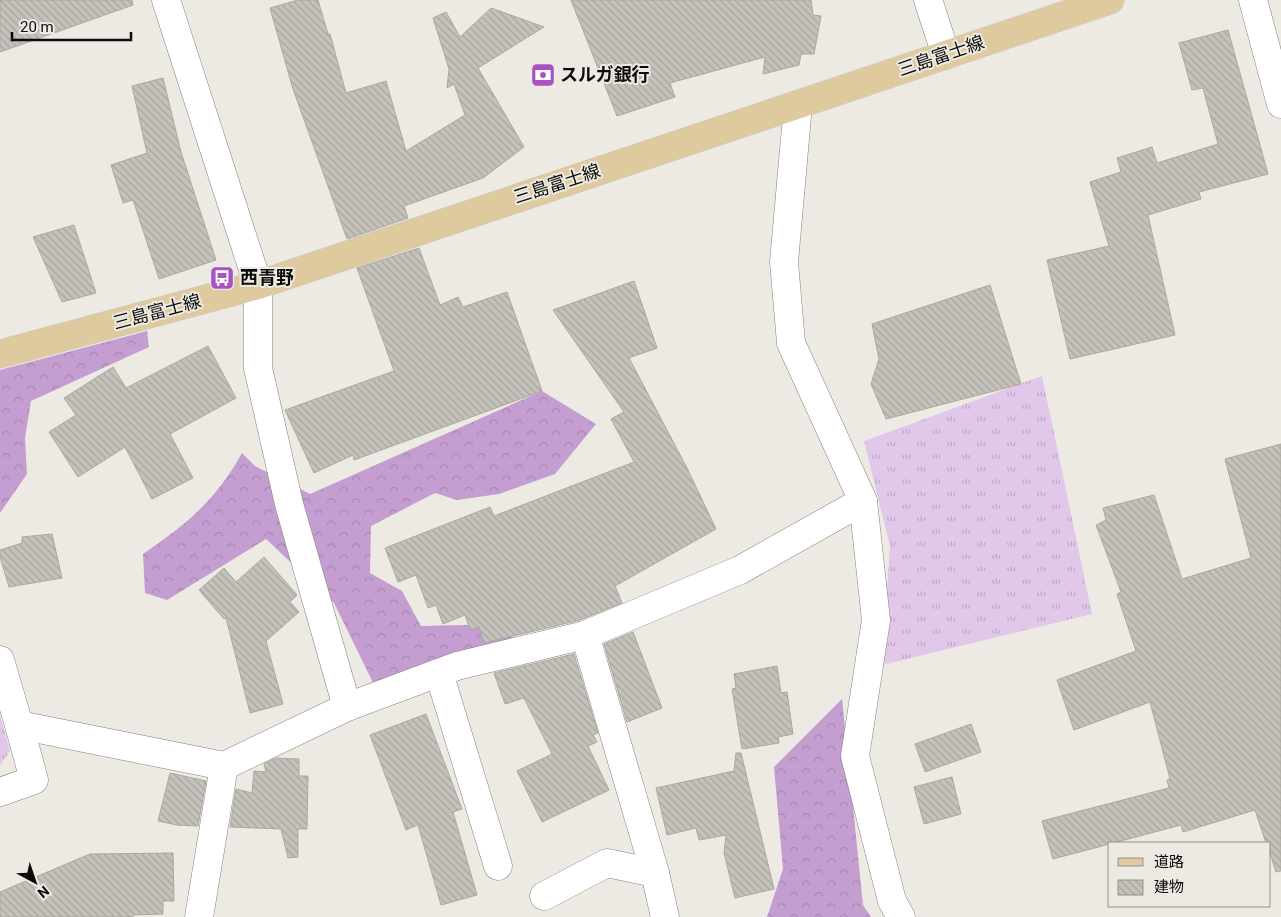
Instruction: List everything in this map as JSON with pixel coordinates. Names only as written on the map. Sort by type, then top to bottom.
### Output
[{"type":"main road","name":"三島富士線","points":[[0,354],[258,285],[1110,0]]},
{"type":"street","points":[[166,0],[258,285],[258,368],[289,504],[347,708]]},
{"type":"street","points":[[928,0],[946,55]]},
{"type":"street","points":[[1252,0],[1281,104]]},
{"type":"street","points":[[798,105],[784,262],[791,343],[863,501],[876,620],[855,756],[892,901],[901,917]]},
{"type":"street","points":[[18,725],[224,766],[347,708],[457,666],[586,635],[740,570],[863,501]]},
{"type":"street","points":[[586,635],[655,873],[665,917]]},
{"type":"street","points":[[0,660],[34,780],[0,792]]},
{"type":"street","points":[[439,673],[498,866]]},
{"type":"street","points":[[199,917],[224,766]]},
{"type":"street","points":[[544,896],[607,863],[655,873]]},
{"type":"green space","points":[[147,331],[149,347],[31,401],[25,438],[27,474],[0,513],[0,370]]},
{"type":"green space","points":[[1042,376],[1092,614],[882,665],[890,546],[864,441]]},
{"type":"green space","points":[[542,391],[596,424],[555,474],[499,494],[457,500],[435,493],[371,526],[370,573],[402,591],[421,626],[509,624],[514,643],[379,695],[334,603],[266,539],[167,600],[145,593],[143,554],[174,532],[211,498],[242,453],[255,466],[310,494]]},
{"type":"green space","points":[[842,699],[863,905],[871,917],[767,917],[783,869],[774,767]]},
{"type":"green space","points":[[0,715],[10,751],[0,765]]},
{"type":"building","points":[[0,0],[132,0],[133,5],[0,52]]},
{"type":"building","points":[[298,0],[318,0],[328,34],[330,34],[346,93],[386,81],[406,151],[465,115],[454,84],[447,88],[449,69],[433,18],[446,12],[460,37],[491,8],[544,27],[478,68],[524,147],[483,178],[404,206],[408,218],[347,239],[293,89],[270,8]]},
{"type":"building","points":[[571,0],[811,0],[813,15],[821,16],[814,54],[801,54],[799,65],[763,74],[765,57],[670,83],[675,97],[617,116]]},
{"type":"building","points":[[1228,30],[1268,174],[1199,192],[1201,199],[1148,215],[1175,335],[1070,359],[1047,260],[1109,246],[1090,182],[1121,172],[1117,158],[1152,147],[1157,163],[1218,144],[1203,88],[1192,90],[1179,43]]},
{"type":"building","points":[[163,78],[181,152],[216,260],[159,279],[133,200],[123,203],[111,165],[147,153],[132,86]]},
{"type":"building","points":[[74,225],[96,293],[62,302],[33,237]]},
{"type":"building","points":[[419,248],[440,305],[458,297],[463,307],[507,292],[542,391],[354,460],[353,455],[314,473],[285,410],[394,371],[357,268]]},
{"type":"building","points":[[634,281],[657,348],[629,358],[687,468],[716,529],[615,586],[622,603],[580,620],[484,643],[479,627],[470,630],[465,615],[443,624],[436,605],[428,608],[416,575],[398,582],[385,548],[490,507],[494,516],[634,462],[611,419],[624,412],[553,310]]},
{"type":"building","points":[[990,285],[1021,384],[886,419],[871,384],[879,359],[872,324]]},
{"type":"building","points":[[208,346],[236,398],[170,434],[193,478],[152,499],[125,447],[78,477],[49,432],[76,415],[64,398],[113,367],[126,388]]},
{"type":"building","points":[[1281,444],[1281,871],[1276,872],[1271,856],[1271,842],[1266,842],[1255,810],[1183,832],[1181,825],[1117,842],[1108,842],[1108,844],[1053,859],[1042,821],[1169,788],[1167,780],[1170,779],[1150,702],[1074,730],[1057,680],[1136,651],[1117,594],[1121,592],[1096,525],[1106,520],[1103,508],[1154,495],[1182,579],[1251,558],[1225,459]]},
{"type":"building","points":[[52,534],[62,578],[9,587],[0,557],[0,550],[22,543],[22,537]]},
{"type":"building","points":[[264,557],[297,595],[290,602],[299,612],[266,641],[283,704],[250,713],[226,618],[224,619],[199,590],[224,568],[236,582]]},
{"type":"building","points":[[633,632],[662,708],[627,722],[604,644]]},
{"type":"building","points":[[574,654],[598,733],[593,735],[597,742],[588,746],[609,790],[542,822],[517,771],[552,754],[524,698],[505,704],[494,673]]},
{"type":"building","points":[[777,666],[781,693],[787,692],[793,734],[778,737],[779,743],[742,749],[732,689],[736,688],[734,674]]},
{"type":"building","points":[[426,714],[462,809],[453,812],[477,895],[441,905],[418,825],[406,830],[370,735]]},
{"type":"building","points":[[971,724],[981,752],[925,772],[915,744]]},
{"type":"building","points":[[736,753],[741,753],[774,889],[735,898],[724,853],[726,835],[699,840],[696,828],[667,835],[656,788],[734,771]]},
{"type":"building","points":[[276,758],[299,759],[299,776],[308,776],[307,829],[298,829],[298,857],[288,858],[281,829],[230,827],[236,789],[252,793],[254,771],[266,772],[264,764]]},
{"type":"building","points":[[170,773],[206,781],[198,826],[177,825],[158,821]]},
{"type":"building","points":[[952,777],[961,814],[924,824],[914,787]]},
{"type":"building","points":[[173,853],[174,901],[163,901],[163,914],[133,915],[133,917],[0,917],[0,892],[90,854]]},
{"type":"place","name":"スルガ銀行","points":[[543,75]]},
{"type":"place","name":"西青野","points":[[222,278]]}]
